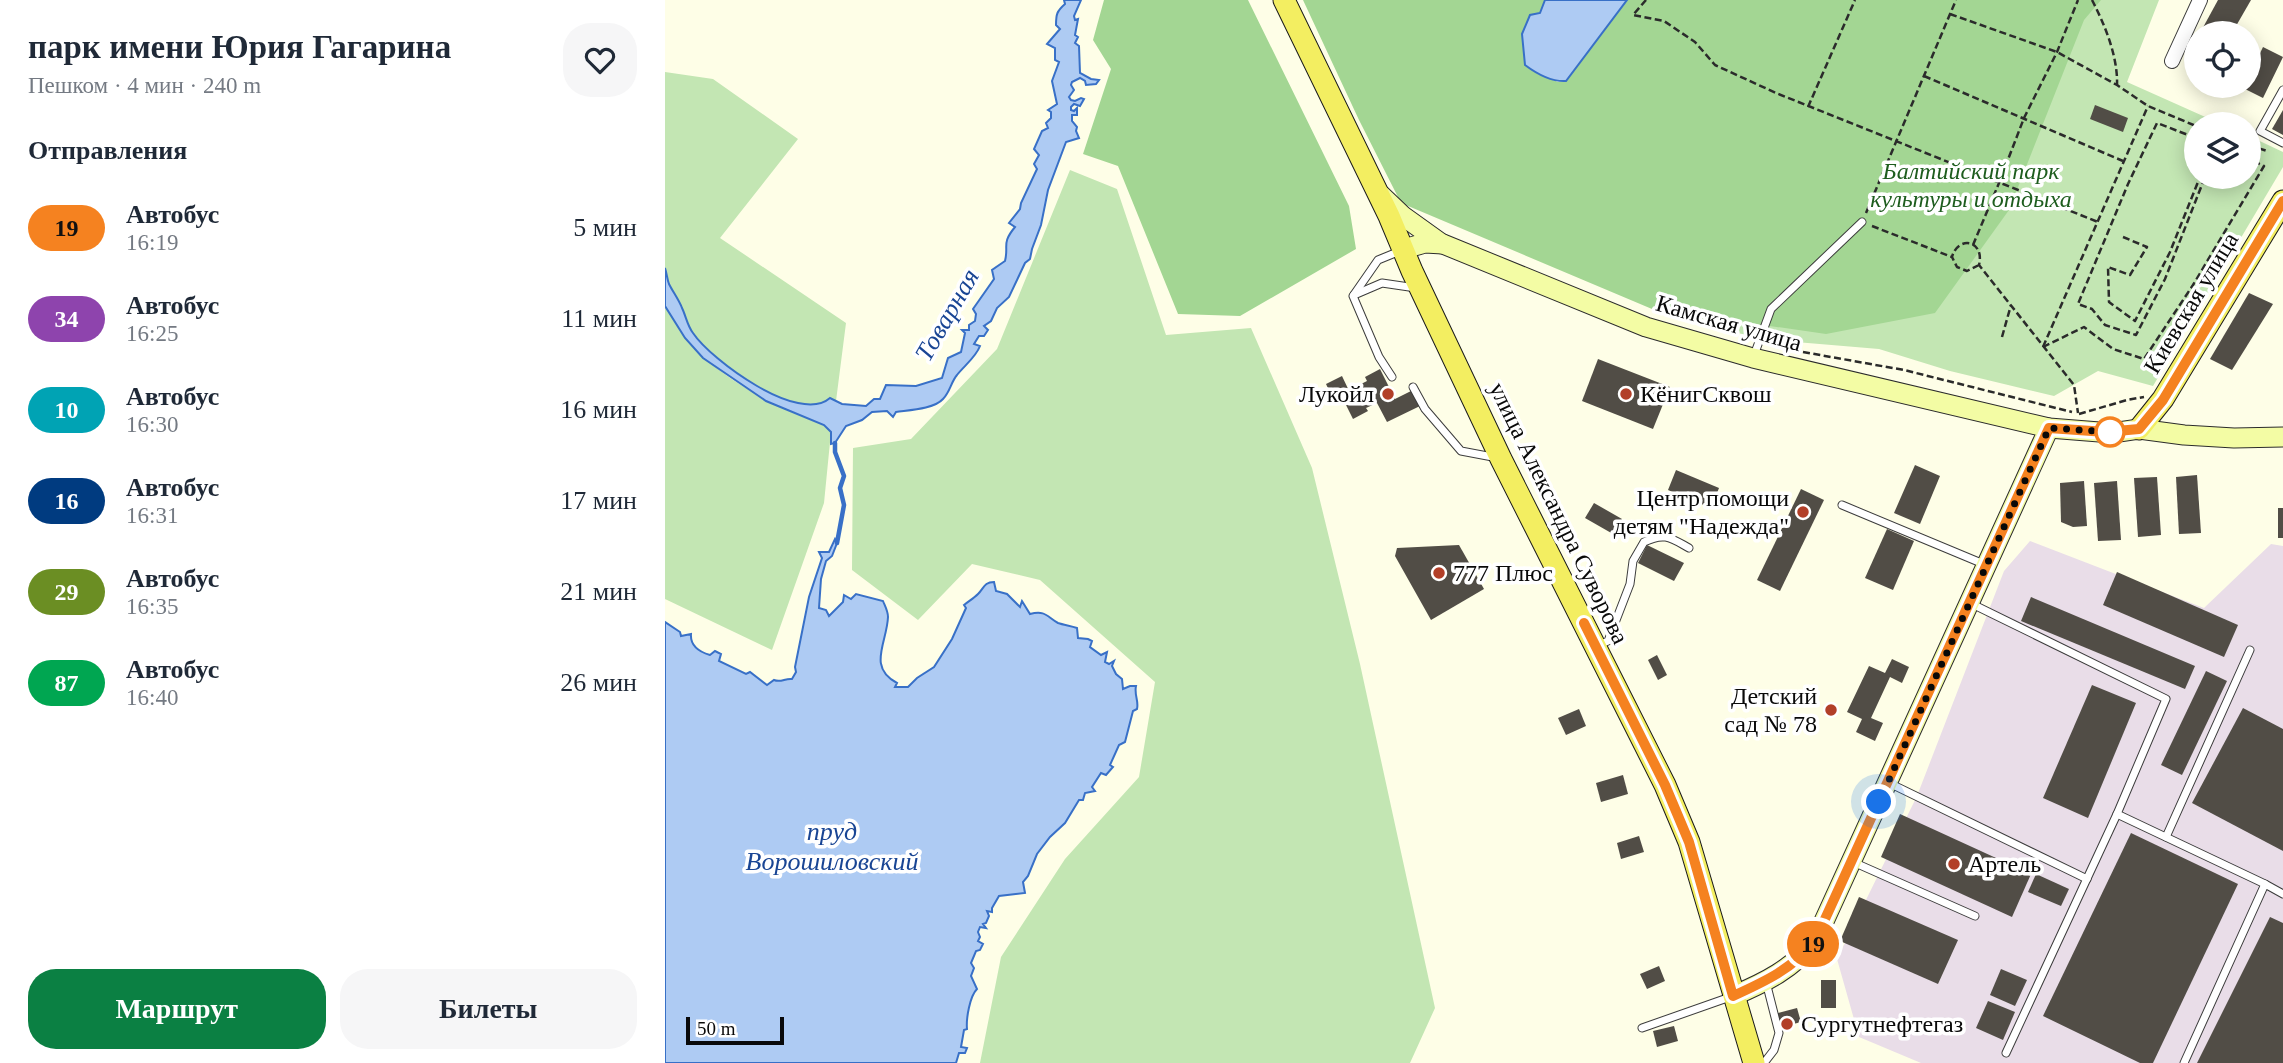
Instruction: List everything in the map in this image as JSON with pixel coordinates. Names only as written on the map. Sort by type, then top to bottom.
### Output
[{"type":"main road","name":"улица Александра Суворова","points":[[1284,0],[1501,459],[1665,785],[1689,842],[1754,1063]]},
{"type":"main road","points":[[1377,192],[1403,216],[1443,244]]},
{"type":"main road","name":"Киевская улица","points":[[2139,429],[2163,400],[2283,201]]},
{"type":"main road","name":"Камская улица","points":[[1404,249],[1425,243],[1443,244],[1646,327],[1753,358],[2049,428],[2078,423],[2112,432],[2139,429],[2210,437],[2283,437]]},
{"type":"main road","points":[[1733,996],[1766,981],[1799,960],[1815,941],[2049,428]]},
{"type":"street","points":[[2172,61],[2200,0]]},
{"type":"lane","points":[[2283,90],[2260,131],[2283,143]]},
{"type":"lane","points":[[1753,358],[1772,309],[1862,222]]},
{"type":"lane","points":[[1353,296],[1378,260],[1404,249]]},
{"type":"lane","points":[[1353,296],[1382,283],[1420,289]]},
{"type":"lane","points":[[1353,296],[1379,357],[1392,377]]},
{"type":"lane","points":[[1413,387],[1425,409],[1461,451],[1501,459]]},
{"type":"lane","points":[[1842,505],[1987,566]]},
{"type":"lane","points":[[1596,647],[1608,641],[1630,584],[1633,561],[1644,542],[1662,536],[1689,548]]},
{"type":"lane","points":[[1971,603],[2167,699],[2006,1053]]},
{"type":"lane","points":[[2166,837],[2250,650]]},
{"type":"lane","points":[[1889,783],[2087,879]]},
{"type":"lane","points":[[2117,814],[2283,894]]},
{"type":"lane","points":[[1853,862],[1975,916]]},
{"type":"lane","points":[[2184,1063],[2265,884]]},
{"type":"lane","points":[[1764,1063],[1774,1050],[1780,1032],[1766,981]]},
{"type":"lane","points":[[1642,1028],[1733,996]]},
{"type":"path","points":[[1646,0],[1633,15],[1664,21],[1695,42],[1715,65],[1808,107],[2098,222]]},
{"type":"path","points":[[1808,107],[1855,0]]},
{"type":"path","points":[[1952,257],[1862,222],[1956,0]]},
{"type":"path","points":[[1973,245],[2024,118],[2057,52],[2078,0]]},
{"type":"path","points":[[2092,0],[2111,46],[2118,72],[2117,85]]},
{"type":"path","points":[[1950,14],[2057,52],[2117,85],[2148,106],[2184,121]]},
{"type":"path","points":[[1924,76],[2123,161]]},
{"type":"path","points":[[2043,346],[2148,106]]},
{"type":"path","points":[[2184,133],[2157,123],[2128,184],[2078,304],[2092,309],[2105,325],[2136,335],[2165,279],[2200,189]]},
{"type":"path","points":[[2261,149],[2267,151]]},
{"type":"path","points":[[2123,237],[2147,247],[2130,275],[2108,267],[2109,302],[2135,321],[2170,252],[2195,189]]},
{"type":"path","points":[[2043,346],[2084,327],[2113,349],[2144,359],[2193,285],[2250,189]]},
{"type":"path","points":[[1979,265],[1971,271],[1962,271],[1952,257],[1955,248],[1961,244],[1973,245],[1980,251],[1979,265],[2074,385],[2078,423]]},
{"type":"path","points":[[2002,337],[2011,305]]},
{"type":"path","points":[[1802,352],[1904,370],[2078,423],[2127,400],[2155,396]]},
{"type":"shaded area","points":[[2030,541],[2204,608],[2271,544],[2283,546],[2283,1063],[1921,1063],[1859,1037],[1837,959],[1917,796],[2004,571]]},
{"type":"green space","points":[[1104,0],[1248,0],[1349,206],[1356,249],[1240,316],[1178,314],[1118,166],[1083,154],[1111,69],[1093,40]]},
{"type":"green space","points":[[1303,0],[1545,0],[1540,13],[1538,74],[1558,82],[1566,81],[1627,0],[2101,0],[2084,20],[2009,210],[1935,313],[1826,334],[1652,309],[1401,203]]},
{"type":"green space","name":"Балтийский парк культуры и отдыха","points":[[1790,0],[2159,0],[2127,82],[2194,112],[2184,112],[2184,189],[2261,189],[2261,142],[2283,152],[2283,167],[2153,386],[2098,371],[2054,396],[1950,371],[1879,349],[1760,339],[1652,309],[1676,269]]},
{"type":"green space","points":[[665,72],[713,79],[798,139],[720,238],[846,323],[836,401],[830,398],[816,404],[798,403],[756,386],[717,358],[689,327],[669,284],[665,268]]},
{"type":"green space","points":[[1070,170],[1117,189],[1166,335],[1251,328],[1312,468],[1360,664],[1435,1008],[1410,1063],[980,1063],[1001,957],[1065,859],[1139,777],[1155,682],[1040,580],[972,564],[918,620],[852,570],[853,448],[911,439],[997,349]]},
{"type":"green space","points":[[665,306],[695,348],[713,365],[754,393],[824,425],[831,432],[824,503],[772,650],[665,599]]},
{"type":"water","points":[[1064,0],[1081,0],[1074,16],[1075,20],[1078,19],[1075,35],[1078,37],[1075,43],[1079,46],[1080,73],[1099,80],[1096,84],[1086,85],[1080,78],[1072,82],[1074,90],[1069,97],[1071,100],[1084,99],[1080,106],[1074,104],[1071,107],[1074,111],[1077,108],[1077,115],[1072,115],[1072,121],[1077,127],[1079,138],[1066,142],[1048,190],[1030,259],[1025,263],[1009,297],[984,326],[988,330],[984,336],[979,336],[974,344],[980,346],[978,350],[955,378],[943,399],[928,407],[896,412],[893,417],[887,411],[872,412],[862,420],[846,426],[835,443],[831,444],[831,432],[824,425],[766,401],[703,358],[685,338],[665,306],[665,268],[669,284],[689,327],[703,345],[736,373],[778,396],[798,403],[816,404],[830,398],[842,404],[866,406],[874,399],[880,399],[886,385],[916,386],[942,378],[948,358],[961,352],[965,333],[962,330],[969,330],[969,325],[975,321],[976,314],[973,309],[994,279],[992,270],[1005,261],[1007,241],[1015,227],[1009,223],[1020,209],[1037,169],[1034,164],[1039,155],[1034,149],[1042,131],[1048,128],[1046,123],[1051,118],[1051,112],[1048,110],[1057,104],[1052,81],[1059,62],[1055,60],[1055,48],[1047,44],[1060,29],[1056,25],[1056,18],[1065,4]]},
{"type":"water","points":[[1545,0],[1627,0],[1566,81],[1544,77],[1525,65],[1522,34],[1530,15],[1540,13]]},
{"type":"water","name":"пруд Ворошиловский","points":[[835,539],[837,543],[832,556],[826,561],[821,579],[819,608],[826,610],[829,616],[843,602],[844,595],[851,599],[856,594],[883,601],[888,617],[881,662],[888,677],[897,683],[895,687],[908,687],[934,667],[952,639],[966,608],[964,605],[986,584],[994,582],[996,591],[1007,594],[1020,607],[1022,601],[1030,614],[1043,614],[1058,623],[1077,628],[1078,638],[1092,641],[1090,647],[1101,655],[1107,652],[1105,662],[1109,664],[1114,661],[1112,666],[1122,679],[1123,689],[1136,686],[1137,709],[1133,711],[1125,742],[1119,745],[1110,765],[1113,767],[1106,775],[1101,773],[1092,787],[1095,791],[1085,793],[1083,800],[1079,800],[1065,823],[1037,854],[1023,882],[1025,893],[999,896],[992,912],[987,911],[989,916],[983,924],[986,928],[980,927],[978,932],[978,941],[983,944],[980,950],[976,951],[971,963],[974,968],[971,976],[977,989],[970,1002],[967,1029],[964,1030],[961,1047],[967,1048],[965,1053],[959,1053],[956,1063],[665,1063],[665,622],[680,632],[681,636],[691,634],[692,642],[699,650],[710,655],[715,651],[721,654],[719,661],[746,674],[750,672],[767,685],[774,680],[792,679],[796,672],[809,597],[822,558],[819,552],[829,552]]},
{"type":"building","points":[[2218,0],[2251,0],[2239,21],[2207,21]]},
{"type":"building","points":[[2263,47],[2283,57],[2263,98],[2261,97]]},
{"type":"building","points":[[2095,105],[2128,118],[2123,132],[2090,119]]},
{"type":"building","points":[[2283,110],[2283,135],[2272,129]]},
{"type":"building","points":[[2249,293],[2273,304],[2232,370],[2210,359]]},
{"type":"building","name":"КёнигСквош","points":[[1598,359],[1670,387],[1653,429],[1582,401]]},
{"type":"building","points":[[1380,369],[1395,399],[1413,390],[1420,406],[1387,422],[1377,403],[1353,419],[1343,399],[1335,403],[1326,384],[1342,376],[1351,395],[1357,391],[1355,387],[1367,381],[1365,377]]},
{"type":"building","points":[[1915,465],[1940,476],[1920,524],[1894,513]]},
{"type":"building","points":[[1676,470],[1719,488],[1711,508],[1668,490]]},
{"type":"building","points":[[2197,475],[2201,533],[2179,534],[2176,477]]},
{"type":"building","points":[[2157,477],[2161,535],[2138,537],[2134,478]]},
{"type":"building","points":[[2084,481],[2087,526],[2073,527],[2061,522],[2060,483]]},
{"type":"building","points":[[2117,481],[2121,540],[2098,541],[2094,483]]},
{"type":"building","points":[[1801,489],[1824,500],[1780,591],[1757,580]]},
{"type":"building","points":[[1594,503],[1622,519],[1613,534],[1585,518]]},
{"type":"building","points":[[2278,508],[2283,508],[2283,538],[2278,538]]},
{"type":"building","points":[[1887,529],[1914,541],[1893,590],[1865,578]]},
{"type":"building","name":"777 Плюс","points":[[1459,545],[1484,589],[1431,620],[1395,556],[1397,548]]},
{"type":"building","points":[[1647,545],[1684,563],[1674,581],[1638,563]]},
{"type":"building","points":[[2117,572],[2238,625],[2224,657],[2103,605]]},
{"type":"building","points":[[2031,597],[2195,666],[2185,689],[2021,621]]},
{"type":"building","points":[[1657,655],[1667,675],[1658,680],[1648,660]]},
{"type":"building","points":[[1892,659],[1909,667],[1902,683],[1890,677],[1871,718],[1883,723],[1875,741],[1856,732],[1862,719],[1847,712],[1869,666],[1885,673]]},
{"type":"building","points":[[2206,671],[2227,681],[2182,775],[2161,765]]},
{"type":"building","points":[[2092,685],[2136,703],[2088,818],[2043,798]]},
{"type":"building","points":[[2243,708],[2283,729],[2283,851],[2192,803]]},
{"type":"building","points":[[1579,709],[1586,726],[1566,735],[1558,718]]},
{"type":"building","points":[[1623,775],[1628,794],[1601,802],[1596,783]]},
{"type":"building","points":[[1900,814],[2031,874],[2012,917],[1881,857]]},
{"type":"building","points":[[2131,833],[2238,884],[2153,1063],[2140,1063],[2043,1016]]},
{"type":"building","points":[[1639,836],[1644,852],[1621,859],[1617,843]]},
{"type":"building","points":[[2036,874],[2069,889],[2061,906],[2028,892]]},
{"type":"building","points":[[1859,897],[1958,940],[1938,984],[1840,941]]},
{"type":"building","points":[[2270,917],[2283,923],[2283,1063],[2197,1063]]},
{"type":"building","points":[[1659,966],[1665,981],[1647,989],[1640,974]]},
{"type":"building","points":[[2001,969],[2027,980],[2015,1006],[1990,995]]},
{"type":"building","points":[[1821,980],[1836,980],[1836,1008],[1821,1008]]},
{"type":"building","points":[[1988,1001],[2015,1012],[2003,1040],[1976,1028]]},
{"type":"building","points":[[1797,1008],[1801,1022],[1775,1029],[1771,1015]]},
{"type":"building","points":[[1674,1026],[1678,1041],[1657,1047],[1653,1031]]},
{"type":"waterway","points":[[835,443],[835,452],[844,476],[840,488],[844,505],[837,543]]},
{"type":"bus line","name":"19","points":[[1584,623],[1665,785],[1689,842],[1733,996],[1759,985],[1799,960],[1815,941],[1827,918],[2049,428],[2079,432],[2139,429],[2163,400],[2283,201]]},
{"type":"place","name":"Лукойл","points":[[1388,394]]},
{"type":"place","name":"КёнигСквош","points":[[1626,394]]},
{"type":"place","name":"Центр помощи детям \"Надежда\"","points":[[1803,512]]},
{"type":"place","name":"777 Плюс","points":[[1439,573]]},
{"type":"place","name":"Детский сад № 78","points":[[1831,710]]},
{"type":"place","name":"Артель","points":[[1954,864]]},
{"type":"place","name":"Сургутнефтегаз","points":[[1787,1024]]},
{"type":"route","points":[[1879,802],[2049,428],[2110,432]]},
{"type":"water label","name":"Товарная","points":[[947,315]]}]
